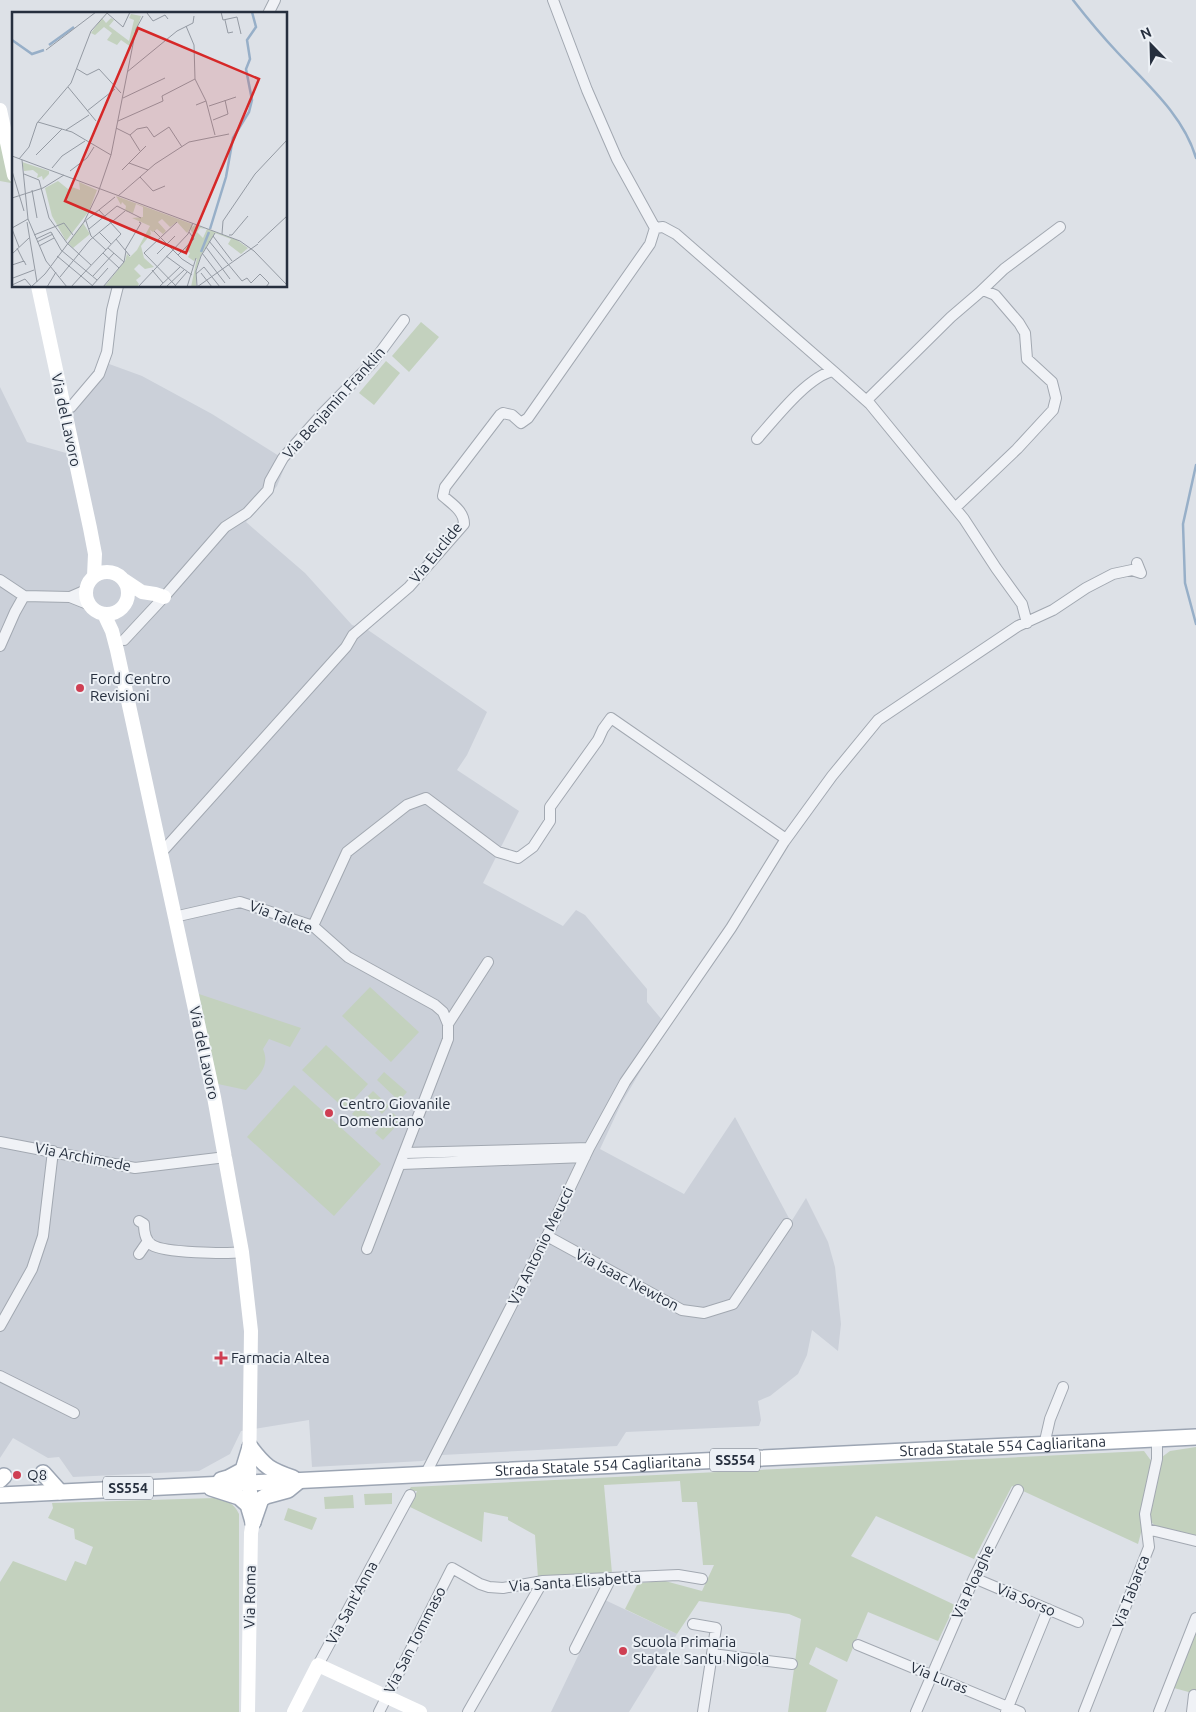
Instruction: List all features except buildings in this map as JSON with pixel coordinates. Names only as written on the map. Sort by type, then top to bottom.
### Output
[{"type":"main road","points":[[0,110],[12,166]]},
{"type":"main road","name":"Via del Lavoro","points":[[38,288],[95,554]]},
{"type":"main road","points":[[95,554],[110,572]]},
{"type":"main road","points":[[94,576],[95,554]]},
{"type":"main road","points":[[102,572],[110,572],[118,575],[142,592],[164,598],[133,598],[115,610],[96,611],[90,606],[86,598],[86,590],[94,576],[102,572]]},
{"type":"main road","points":[[115,610],[128,596],[124,580]]},
{"type":"main road","name":"Via del Lavoro","points":[[115,610],[112,631],[226,1157],[242,1252],[251,1331],[249,1482]]},
{"type":"main road","name":"Strada Statale 554 Cagliaritana","points":[[0,1494],[1196,1437]]},
{"type":"main road","points":[[250,1447],[265,1466],[299,1481],[288,1490],[261,1499],[253,1522]]},
{"type":"main road","points":[[195,1485],[228,1478],[243,1470],[250,1447]]},
{"type":"main road","points":[[43,1473],[60,1492]]},
{"type":"main road","name":"Via Roma","points":[[248,1712],[251,1533],[253,1522],[249,1482]]},
{"type":"main road","points":[[195,1485],[228,1492],[240,1497],[248,1506],[253,1522]]},
{"type":"main road","points":[[318,1665],[420,1712]]},
{"type":"main road","name":"Via Sant'Anna","points":[[294,1712],[318,1665]]},
{"type":"street","points":[[269,12],[275,0]]},
{"type":"street","points":[[553,0],[587,90],[617,159],[655,228],[663,227],[676,234],[866,400],[955,508],[1022,604],[1027,623]]},
{"type":"street","points":[[866,400],[951,317],[1012,262],[1060,227]]},
{"type":"street","name":"Via Euclide","points":[[161,853],[354,636],[409,586],[464,524],[464,517],[460,511],[443,496],[444,488],[500,415],[503,413],[512,415],[521,423],[528,418],[650,244],[655,228]]},
{"type":"street","points":[[64,409],[71,407],[98,374],[107,352],[112,310],[118,288]]},
{"type":"street","points":[[955,508],[1017,449],[1053,410],[1056,398],[1052,382],[1027,359],[1025,333],[1019,323],[995,295],[983,290]]},
{"type":"street","name":"Via Benjamin Franklin","points":[[124,640],[164,598],[225,527],[247,513],[268,490],[270,481],[284,458],[322,414],[373,362],[404,320]]},
{"type":"street","points":[[757,439],[803,390],[825,373],[833,370]]},
{"type":"street","name":"Via Antonio Meucci","points":[[425,1475],[547,1236],[587,1153],[625,1082],[731,928],[786,839],[832,776],[878,720],[1018,626],[1054,610],[1086,588],[1113,574],[1132,570],[1141,573],[1137,563]]},
{"type":"street","points":[[0,580],[24,596],[70,597],[90,606]]},
{"type":"street","points":[[70,597],[86,590]]},
{"type":"street","points":[[0,646],[24,596]]},
{"type":"street","points":[[314,926],[347,852],[407,805],[426,798],[498,852],[518,858],[533,847],[550,822],[550,807],[598,740],[602,729],[611,718],[786,839]]},
{"type":"street","name":"Via Talete","points":[[174,917],[240,902],[314,926],[348,957],[435,1005],[443,1012],[448,1024]]},
{"type":"street","points":[[367,1249],[448,1039],[448,1024],[488,962]]},
{"type":"street","name":"Via Archimede","points":[[0,1142],[135,1168],[226,1157]]},
{"type":"street","points":[[0,1326],[32,1269],[43,1236],[53,1151]]},
{"type":"street","points":[[405,1153],[494,1156]]},
{"type":"street","points":[[401,1164],[494,1156],[587,1153]]},
{"type":"street","points":[[139,1221],[144,1224],[148,1241],[153,1246],[166,1249],[230,1254],[242,1252]]},
{"type":"street","name":"Via Isaac Newton","points":[[547,1236],[682,1310],[704,1313],[733,1304],[788,1224]]},
{"type":"street","points":[[139,1254],[148,1241]]},
{"type":"street","points":[[0,1376],[74,1412]]},
{"type":"street","points":[[1044,1444],[1050,1419],[1063,1387]]},
{"type":"street","name":"Via Tabarca","points":[[1084,1712],[1149,1547],[1145,1514],[1158,1459],[1157,1439]]},
{"type":"street","name":"Via Ploaghe","points":[[916,1712],[974,1578],[1018,1490]]},
{"type":"street","name":"Via Sant'Anna","points":[[318,1665],[410,1495]]},
{"type":"street","points":[[1147,1529],[1196,1541]]},
{"type":"street","name":"Via Santa Elisabetta","points":[[452,1568],[480,1584],[503,1588],[543,1581],[609,1578],[678,1575],[702,1579]]},
{"type":"street","name":"Via San Tommaso","points":[[379,1712],[452,1568]]},
{"type":"street","points":[[575,1649],[608,1584],[609,1578]]},
{"type":"street","name":"Via Sorso","points":[[974,1578],[1078,1622]]},
{"type":"street","points":[[468,1712],[543,1581]]},
{"type":"street","points":[[1007,1709],[1048,1609]]},
{"type":"street","points":[[1159,1712],[1196,1618]]},
{"type":"street","points":[[693,1624],[716,1628],[703,1712]]},
{"type":"street","name":"Via Luras","points":[[858,1645],[1007,1709],[1020,1712]]},
{"type":"street","points":[[712,1654],[792,1664]]},
{"type":"street","points":[[1192,1712],[1194,1696]]},
{"type":"shaded area","points":[[101,361],[142,376],[212,414],[287,461],[277,486],[246,522],[305,573],[352,625],[368,630],[487,712],[467,755],[457,770],[519,811],[483,883],[563,926],[576,910],[585,915],[647,989],[647,1002],[669,1028],[647,1060],[621,1104],[600,1149],[684,1194],[735,1117],[791,1222],[806,1198],[828,1242],[835,1267],[841,1324],[838,1351],[812,1330],[807,1355],[798,1374],[770,1396],[758,1401],[761,1420],[759,1426],[626,1432],[617,1446],[442,1455],[422,1461],[312,1467],[309,1420],[241,1431],[230,1454],[199,1471],[73,1477],[59,1457],[48,1458],[13,1438],[0,1458],[0,387],[27,442],[66,453],[56,403],[72,400]]},
{"type":"shaded area","name":"Scuola Primaria Statale Santu Nigola","points":[[605,1600],[677,1634],[629,1712],[551,1712]]},
{"type":"green space","points":[[0,134],[11,183],[0,181]]},
{"type":"green space","points":[[421,322],[439,337],[409,372],[392,356]]},
{"type":"green space","points":[[386,361],[400,373],[374,405],[359,393]]},
{"type":"green space","points":[[370,987],[419,1032],[391,1062],[342,1016]]},
{"type":"green space","points":[[199,994],[301,1028],[290,1047],[269,1039],[263,1049],[265,1061],[262,1071],[246,1090],[218,1084]]},
{"type":"green space","points":[[326,1045],[368,1084],[345,1109],[302,1070]]},
{"type":"green space","points":[[384,1072],[407,1092],[399,1101],[377,1080]]},
{"type":"green space","points":[[294,1085],[381,1164],[334,1216],[247,1137]]},
{"type":"green space","points":[[373,1091],[389,1106],[382,1114],[366,1098]]},
{"type":"green space","points":[[359,1106],[375,1120],[368,1128],[352,1114]]},
{"type":"green space","points":[[393,1113],[401,1121],[383,1140],[375,1133]]},
{"type":"green space","points":[[1196,1447],[1196,1537],[1158,1528],[1149,1520],[1162,1457],[1170,1451]]},
{"type":"green space","points":[[1144,1451],[1152,1462],[1140,1518],[1142,1529],[1138,1544],[1012,1486],[974,1559],[876,1516],[851,1556],[955,1605],[938,1641],[868,1612],[847,1662],[816,1647],[809,1664],[838,1680],[826,1712],[788,1712],[801,1619],[789,1614],[699,1601],[677,1634],[625,1609],[638,1583],[665,1581],[702,1591],[714,1565],[703,1565],[697,1502],[682,1502],[680,1481],[604,1485],[612,1573],[538,1578],[535,1535],[508,1520],[508,1517],[484,1512],[482,1542],[410,1507],[417,1491],[408,1491],[411,1487]]},
{"type":"green space","points":[[392,1493],[392,1504],[365,1505],[364,1494]]},
{"type":"green space","points":[[353,1495],[354,1508],[325,1509],[324,1497]]},
{"type":"green space","points":[[215,1498],[230,1503],[239,1514],[239,1712],[0,1712],[0,1582],[13,1561],[66,1581],[75,1561],[86,1565],[93,1547],[75,1539],[74,1529],[48,1518],[53,1508],[52,1503]]},
{"type":"green space","points":[[288,1508],[317,1518],[312,1530],[284,1520]]},
{"type":"green space","points":[[1196,1623],[1196,1694],[1174,1688],[1172,1684]]},
{"type":"waterway","points":[[1073,0],[1106,40],[1174,114],[1183,128],[1196,158]]},
{"type":"waterway","points":[[1196,465],[1183,524],[1185,583],[1196,624]]},
{"type":"place","name":"Ford Centro Revisioni","points":[[80,688]]},
{"type":"place","name":"Centro Giovanile Domenicano","points":[[329,1113]]},
{"type":"place","name":"Farmacia Altea","points":[[221,1358]]},
{"type":"place","name":"Q8","points":[[17,1475]]},
{"type":"place","name":"Scuola Primaria Statale Santu Nigola","points":[[623,1651]]}]
